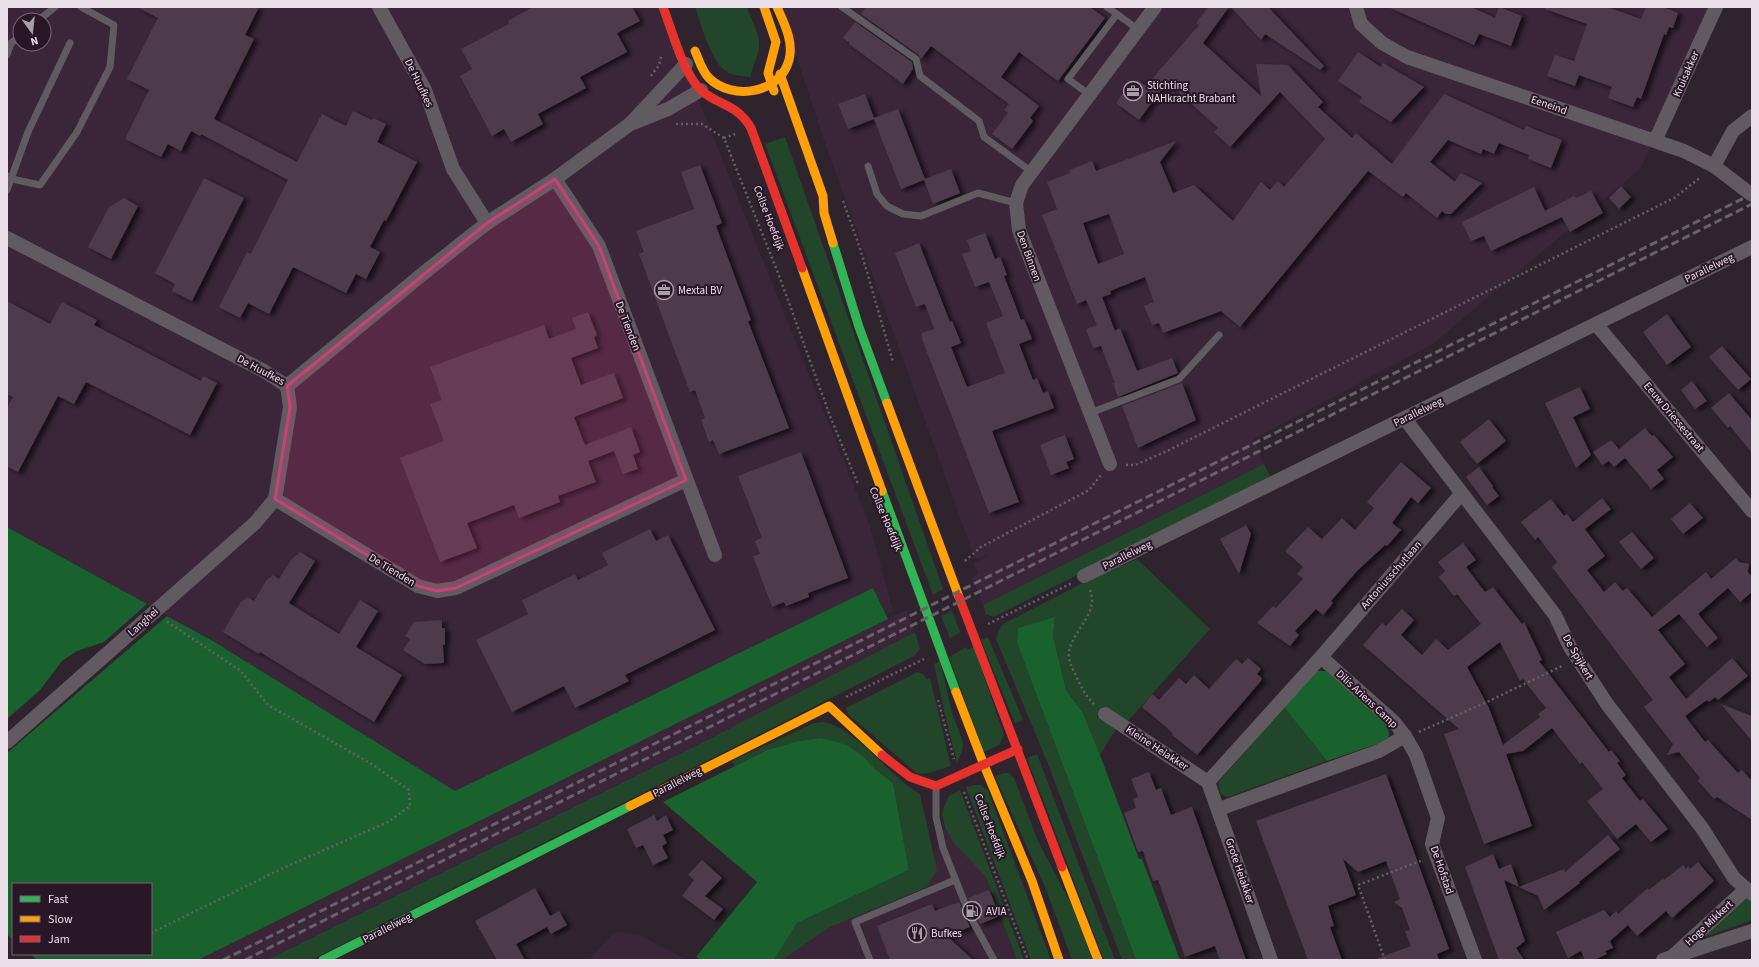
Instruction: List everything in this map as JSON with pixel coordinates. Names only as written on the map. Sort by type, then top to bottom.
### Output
[{"type":"main road","points":[[664,7],[694,81],[701,90],[715,84]]},
{"type":"main road","points":[[764,7],[776,42],[768,73],[777,99]]},
{"type":"main road","points":[[692,44],[705,74],[715,84],[728,91],[745,94],[760,90],[771,84],[785,68],[790,53],[790,45],[777,7]]},
{"type":"main road","points":[[780,74],[823,196],[824,213],[859,327],[1098,960]]},
{"type":"main road","name":"Collse Hoefdijk","points":[[701,90],[745,117],[751,128],[912,574],[984,764],[1032,881],[1059,960]]},
{"type":"main road","points":[[799,157],[814,199],[824,213]]},
{"type":"main road","points":[[829,706],[869,744],[910,777],[936,786],[1018,749]]},
{"type":"main road","name":"Parallelweg","points":[[323,960],[829,706]]},
{"type":"street","name":"De Huufkes","points":[[379,7],[425,90],[453,169],[487,224]]},
{"type":"street","name":"Den Binnen","points":[[1110,464],[1019,230],[1016,203],[1022,185],[1156,7]]},
{"type":"street","name":"Eeneind","points":[[1356,7],[1361,24],[1382,43],[1407,57],[1684,151],[1714,166],[1752,195]]},
{"type":"street","name":"Kruisakker","points":[[1655,141],[1716,7]]},
{"type":"street","name":"De Huufkes","points":[[7,238],[264,371],[287,386],[425,272],[487,224],[555,179],[630,124],[657,93],[686,64]]},
{"type":"street","name":"De Huufkes","points":[[630,124],[668,109],[701,90]]},
{"type":"street","points":[[1714,166],[1733,131],[1752,116]]},
{"type":"street","name":"De Tienden","points":[[555,179],[599,246],[715,555]]},
{"type":"street","name":"Parallelweg","points":[[1084,576],[1752,247]]},
{"type":"street","name":"Eeuw Driessestraat","points":[[1596,324],[1752,511]]},
{"type":"street","points":[[275,499],[290,407],[287,386]]},
{"type":"street","name":"De Spijkert","points":[[1405,419],[1555,616],[1577,659],[1607,704],[1702,828],[1734,878],[1749,891]]},
{"type":"street","name":"De Tienden","points":[[275,499],[418,586],[438,591],[456,588],[686,480]]},
{"type":"street","name":"Antoniusschutlaan","points":[[1321,657],[1461,494]]},
{"type":"street","name":"Langhei","points":[[7,742],[255,523],[275,499]]},
{"type":"street","points":[[1208,782],[1321,657]]},
{"type":"street","name":"Dilis Ariens Camp","points":[[1219,809],[1379,751],[1405,736],[1394,722],[1321,657]]},
{"type":"street","name":"Kleine Heiakker","points":[[1105,714],[1208,782]]},
{"type":"street","name":"De Hofstad","points":[[1405,736],[1416,755],[1438,818],[1432,844],[1475,960]]},
{"type":"street","name":"Grote Heiakker","points":[[1208,782],[1219,809],[1271,960]]},
{"type":"street","name":"Hoge Mikkert","points":[[1668,958],[1749,891]]},
{"type":"street","name":"Hoge Mikkert","points":[[1668,958],[1752,931]]},
{"type":"lane","points":[[10,178],[40,185],[77,132],[110,67],[114,25],[81,7]]},
{"type":"lane","points":[[842,7],[916,59],[920,76],[978,120],[984,137],[1032,172]]},
{"type":"lane","points":[[1107,7],[1138,30]]},
{"type":"lane","points":[[1090,95],[1068,79],[1117,14]]},
{"type":"lane","points":[[7,55],[12,42]]},
{"type":"lane","points":[[7,190],[10,178],[28,132],[70,43]]},
{"type":"lane","points":[[868,166],[877,194],[887,206],[903,214],[921,216],[978,193],[1016,203]]},
{"type":"lane","points":[[1090,413],[1179,378],[1219,335]]},
{"type":"lane","points":[[936,786],[936,817],[943,848],[970,916],[994,960]]},
{"type":"lane","points":[[870,960],[855,922],[956,880]]},
{"type":"path","points":[[648,80],[662,57],[661,49]]},
{"type":"path","name":"Collse Hoefdijk","points":[[680,123],[702,124],[724,138],[780,278],[830,416],[860,489]]},
{"type":"path","points":[[963,562],[981,547],[1089,490],[1110,464],[1135,465],[1165,452],[1674,198],[1714,166]]},
{"type":"path","points":[[841,196],[860,248],[895,368]]},
{"type":"path","points":[[973,632],[1084,576],[1092,594],[1093,602],[1072,643],[1069,654],[1070,664],[1082,690],[1105,714]]},
{"type":"path","points":[[152,932],[281,869],[388,822],[410,806],[409,790],[370,763],[268,705],[241,671],[154,613]]},
{"type":"path","points":[[984,619],[987,625]]},
{"type":"path","points":[[829,706],[927,657],[928,662]]},
{"type":"path","points":[[1405,736],[1423,731],[1577,659]]},
{"type":"path","name":"Collse Hoefdijk","points":[[937,697],[958,777],[1028,960]]},
{"type":"path","points":[[1385,960],[1358,885],[1436,856]]},
{"type":"highlighted area","points":[[555,179],[599,246],[686,480],[456,588],[437,591],[418,586],[275,499],[290,407],[287,386],[487,223]]},
{"type":"shaded area","points":[[7,7],[661,7],[870,526],[893,611],[485,810],[213,641],[7,527]]},
{"type":"shaded area","points":[[780,7],[1719,7],[1640,169],[1433,344],[1254,439],[1264,464],[983,605],[972,577],[978,574],[973,563],[990,555],[975,559],[824,140]]},
{"type":"shaded area","points":[[906,610],[915,632],[688,750],[267,960],[198,960]]},
{"type":"shaded area","points":[[957,799],[1018,960],[737,960],[929,866]]},
{"type":"shaded area","points":[[614,932],[638,934],[687,960],[589,960]]},
{"type":"green space","points":[[695,7],[747,7],[759,41],[751,77],[729,73],[717,62],[704,34]]},
{"type":"green space","points":[[785,137],[943,589],[933,595],[765,144]]},
{"type":"green space","points":[[1264,464],[1271,478],[993,617],[986,614],[983,605]]},
{"type":"green space","points":[[7,527],[147,604],[104,642],[77,651],[62,661],[40,690],[7,719]]},
{"type":"green space","points":[[1137,559],[1210,629],[1128,721],[1103,706],[1097,716],[1116,729],[1100,755],[1083,713],[1066,690],[1053,636],[1055,618],[1018,628],[1017,643],[1136,960],[1122,960],[1048,764],[996,639],[1001,626],[1005,623],[1083,583]]},
{"type":"green space","points":[[873,588],[888,619],[198,960],[37,960],[31,955],[152,955],[152,883],[12,883],[12,939],[7,934],[7,753],[167,616],[213,641],[455,791]]},
{"type":"green space","points":[[952,611],[960,632],[950,638],[941,616]]},
{"type":"green space","points":[[1055,617],[1053,636],[1066,690],[1083,713],[1139,859],[1142,859],[1180,960],[1136,960],[1017,643],[1018,628]]},
{"type":"green space","points":[[915,632],[920,649],[914,656],[841,693],[311,960],[267,960],[688,750]]},
{"type":"green space","points":[[988,637],[1023,720],[1015,723],[981,640]]},
{"type":"green space","points":[[966,647],[967,650],[974,647],[1004,735],[999,745],[984,752],[949,657]]},
{"type":"green space","points":[[940,661],[952,713],[963,742],[962,752],[957,762],[934,664]]},
{"type":"green space","points":[[1317,671],[1326,671],[1376,713],[1388,726],[1389,737],[1377,744],[1327,761],[1284,707]]},
{"type":"green space","points":[[918,672],[924,675],[926,679],[930,678],[951,766],[929,773],[918,774],[849,715],[846,708]]},
{"type":"green space","points":[[1284,707],[1327,761],[1228,797],[1221,794],[1218,783]]},
{"type":"green space","points":[[824,722],[837,727],[861,743],[896,776],[920,794],[937,870],[927,887],[830,927],[782,960],[774,960],[797,923],[909,870],[893,783],[874,768],[864,757],[821,738],[799,741],[767,750],[735,766],[732,761],[814,723]]},
{"type":"green space","points":[[821,738],[847,745],[864,757],[874,768],[893,783],[909,870],[797,923],[774,960],[701,960],[696,957],[757,882],[663,802],[767,750],[799,741]]},
{"type":"green space","points":[[1037,754],[1115,960],[1104,960],[1027,758]]},
{"type":"green space","points":[[1009,773],[1014,778],[1038,841],[1074,910],[1093,960],[1072,960],[1046,889],[995,776]]},
{"type":"green space","points":[[981,785],[988,791],[1051,960],[1031,960],[966,787]]},
{"type":"green space","points":[[960,790],[1024,960],[1017,960],[986,877],[954,843],[946,830],[942,815],[944,806],[949,796]]},
{"type":"green space","points":[[1747,897],[1752,902],[1752,920],[1705,937],[1742,899]]},
{"type":"building","points":[[137,7],[259,7],[245,35],[254,39],[214,119],[297,162],[322,114],[346,126],[353,111],[372,120],[373,118],[386,124],[377,142],[417,162],[386,221],[384,220],[370,247],[380,252],[366,279],[356,274],[346,293],[293,267],[269,314],[248,303],[240,318],[219,307],[247,252],[251,254],[288,180],[201,134],[200,136],[191,131],[181,151],[168,144],[161,157],[125,139],[149,90],[127,79],[158,18]]},
{"type":"building","points":[[533,7],[632,7],[640,21],[617,33],[627,52],[580,77],[586,88],[538,114],[543,124],[511,142],[504,129],[492,136],[460,76],[472,69],[461,49],[509,24],[508,21]]},
{"type":"building","points":[[866,7],[1090,7],[1105,18],[1058,81],[1019,52],[1001,77],[1039,106],[1030,118],[1033,121],[1012,149],[992,134],[1008,113],[1004,110],[1009,104],[931,46],[921,59],[919,55],[861,14]]},
{"type":"building","points":[[1208,7],[1229,7],[1203,43],[1261,96],[1256,64],[1288,65],[1323,102],[1318,107],[1352,138],[1356,133],[1392,164],[1444,94],[1524,130],[1526,126],[1562,140],[1551,168],[1528,159],[1529,155],[1499,143],[1494,154],[1483,149],[1481,154],[1448,140],[1430,162],[1455,182],[1460,173],[1482,183],[1451,214],[1446,214],[1442,211],[1437,218],[1406,193],[1403,197],[1368,171],[1240,327],[1221,311],[1163,333],[1159,323],[1152,325],[1144,306],[1154,302],[1145,277],[1110,291],[1111,294],[1102,297],[1115,331],[1120,328],[1137,371],[1172,358],[1178,373],[1118,397],[1113,383],[1115,383],[1101,346],[1093,348],[1086,329],[1097,325],[1086,300],[1077,304],[1042,215],[1057,209],[1047,182],[1070,173],[1069,170],[1092,161],[1096,171],[1176,141],[1160,162],[1173,193],[1194,185],[1233,221],[1261,182],[1270,190],[1278,181],[1284,187],[1325,139],[1280,92],[1230,147],[1214,132],[1218,128],[1167,82],[1139,120],[1116,103],[1128,86],[1131,88],[1137,80],[1146,86],[1199,25],[1196,23]],"holes":[[[1109,214],[1124,254],[1098,264],[1083,223]]]},
{"type":"building","points":[[1231,7],[1268,7],[1324,66],[1320,70],[1265,34],[1261,40]]},
{"type":"building","points":[[1388,7],[1471,7],[1495,18],[1499,7],[1522,16],[1511,46],[1479,34],[1474,45]]},
{"type":"building","points":[[1545,7],[1607,7],[1641,19],[1646,7],[1663,7],[1678,13],[1673,28],[1669,27],[1666,35],[1664,34],[1641,99],[1637,97],[1633,107],[1608,98],[1612,87],[1579,75],[1575,86],[1547,76],[1555,55],[1574,61],[1587,24],[1545,9]]},
{"type":"building","points":[[855,22],[912,62],[913,69],[903,84],[843,38]]},
{"type":"building","points":[[1358,52],[1381,67],[1383,63],[1424,87],[1391,122],[1359,102],[1362,97],[1338,81]]},
{"type":"building","points":[[865,94],[874,118],[898,109],[925,179],[951,169],[960,193],[933,204],[924,180],[901,189],[874,119],[848,129],[838,104]]},
{"type":"building","points":[[700,165],[722,223],[716,226],[751,320],[748,321],[789,428],[719,454],[713,440],[709,442],[701,420],[705,418],[695,390],[690,392],[639,254],[644,252],[636,231],[694,209],[681,172]]},
{"type":"building","points":[[204,178],[244,198],[192,301],[172,291],[175,284],[155,273]]},
{"type":"building","points":[[1621,186],[1631,197],[1619,209],[1609,198]]},
{"type":"building","points":[[1534,187],[1545,211],[1574,196],[1576,198],[1591,191],[1603,213],[1570,232],[1562,217],[1491,251],[1484,236],[1471,241],[1462,222]]},
{"type":"building","points":[[124,198],[138,206],[111,259],[88,247],[109,207]]},
{"type":"building","points":[[985,233],[995,259],[1000,257],[1007,275],[1004,276],[1021,320],[1024,319],[1032,339],[1019,344],[1033,380],[1037,378],[1043,393],[1048,391],[1054,408],[992,431],[1019,502],[989,513],[922,339],[922,333],[934,329],[925,304],[916,307],[895,253],[919,243],[950,322],[952,321],[961,343],[951,347],[967,387],[1005,373],[986,323],[1003,316],[989,282],[975,287],[962,254],[971,251],[967,240]]},
{"type":"building","points":[[7,301],[50,324],[62,302],[97,320],[94,325],[201,381],[203,376],[217,383],[190,435],[86,382],[74,404],[58,396],[18,472],[7,466],[7,408],[13,397],[7,394]]},
{"type":"building","points":[[588,312],[597,335],[594,337],[598,348],[571,358],[581,385],[614,373],[623,398],[574,417],[585,445],[631,427],[640,452],[633,455],[638,469],[623,474],[614,451],[588,461],[596,482],[558,496],[560,502],[519,518],[514,505],[467,523],[477,548],[440,562],[400,458],[444,441],[430,404],[442,400],[430,367],[544,325],[549,339],[576,329],[572,318]]},
{"type":"building","points":[[1667,314],[1691,347],[1667,365],[1643,332]]},
{"type":"building","points":[[1722,346],[1751,379],[1738,390],[1709,357]]},
{"type":"building","points":[[1692,381],[1707,401],[1695,409],[1681,390]]},
{"type":"building","points":[[1182,383],[1196,420],[1138,448],[1122,406]]},
{"type":"building","points":[[1580,387],[1590,409],[1573,417],[1591,455],[1576,468],[1545,403]]},
{"type":"building","points":[[1729,393],[1752,420],[1752,453],[1730,426],[1728,428],[1711,408]]},
{"type":"building","points":[[1489,419],[1506,441],[1477,464],[1460,442]]},
{"type":"building","points":[[1645,428],[1652,436],[1654,435],[1673,457],[1657,470],[1664,479],[1651,489],[1625,458],[1614,467],[1609,461],[1602,465],[1593,452],[1611,440],[1619,449]]},
{"type":"building","points":[[1065,435],[1074,459],[1066,462],[1069,468],[1051,475],[1040,445]]},
{"type":"building","points":[[801,452],[848,578],[808,593],[809,597],[786,606],[784,602],[772,607],[753,556],[760,554],[755,541],[762,538],[738,476]]},
{"type":"building","points":[[1401,462],[1431,488],[1418,503],[1411,497],[1392,523],[1401,530],[1387,546],[1385,545],[1357,571],[1331,601],[1333,603],[1323,615],[1316,609],[1295,631],[1299,635],[1290,646],[1257,623],[1273,606],[1276,608],[1303,579],[1297,574],[1303,567],[1285,551],[1308,527],[1322,539],[1342,518],[1355,530],[1374,508],[1367,502]]},
{"type":"building","points":[[1479,467],[1499,496],[1487,505],[1466,477]]},
{"type":"building","points":[[1602,498],[1611,509],[1585,529],[1605,556],[1587,570],[1604,592],[1615,582],[1623,591],[1627,588],[1652,617],[1706,572],[1711,579],[1736,558],[1739,562],[1749,564],[1748,572],[1752,577],[1752,592],[1740,602],[1728,588],[1698,614],[1718,638],[1707,647],[1679,614],[1658,630],[1685,664],[1669,677],[1686,699],[1732,658],[1748,676],[1718,700],[1715,697],[1709,702],[1707,700],[1685,716],[1705,742],[1708,740],[1738,773],[1742,770],[1752,781],[1752,820],[1717,797],[1714,799],[1698,781],[1700,778],[1679,752],[1667,755],[1673,744],[1644,707],[1653,700],[1552,567],[1557,562],[1538,537],[1535,540],[1521,522],[1551,499],[1564,516],[1567,514],[1573,522]]},
{"type":"building","points":[[1690,503],[1703,518],[1683,534],[1671,519]]},
{"type":"building","points":[[1246,525],[1251,534],[1239,574],[1220,539]]},
{"type":"building","points":[[650,529],[656,541],[668,535],[715,630],[625,675],[629,681],[575,708],[564,686],[512,712],[476,640],[528,614],[522,600],[575,574],[578,580],[608,565],[602,553]]},
{"type":"building","points":[[1632,532],[1654,558],[1641,569],[1619,542]]},
{"type":"building","points":[[1463,543],[1476,560],[1466,567],[1485,592],[1493,587],[1522,624],[1524,622],[1542,660],[1539,661],[1609,752],[1611,750],[1620,761],[1617,763],[1626,775],[1622,778],[1640,801],[1643,799],[1668,829],[1651,842],[1636,824],[1617,839],[1587,801],[1603,789],[1582,762],[1580,764],[1552,728],[1523,751],[1506,754],[1532,826],[1484,844],[1444,734],[1459,729],[1363,645],[1382,623],[1386,626],[1402,609],[1414,620],[1401,635],[1422,655],[1436,639],[1448,650],[1481,624],[1457,594],[1454,596],[1439,577],[1445,571],[1438,562]],"holes":[[[1500,642],[1520,681],[1523,679],[1546,708],[1538,714],[1540,717],[1503,745],[1489,708],[1467,667]]]},
{"type":"building","points":[[300,552],[315,561],[289,603],[339,634],[360,600],[378,611],[356,647],[402,675],[374,722],[260,652],[259,654],[223,632],[240,603],[247,597],[254,601],[266,581],[273,575],[279,579],[291,560]]},
{"type":"building","points":[[442,620],[442,628],[445,628],[445,645],[443,645],[444,663],[425,664],[403,650],[410,639],[405,636],[414,622]]},
{"type":"building","points":[[1248,658],[1261,669],[1257,674],[1262,678],[1261,681],[1197,755],[1172,735],[1173,734],[1166,727],[1142,707],[1152,694],[1159,700],[1179,678],[1186,684],[1194,675],[1209,689],[1236,659],[1242,664]]},
{"type":"building","points":[[1721,704],[1752,716],[1752,741],[1734,720]]},
{"type":"building","points":[[1149,772],[1156,790],[1161,788],[1171,815],[1192,807],[1246,960],[1220,960],[1215,946],[1185,957],[1158,880],[1153,881],[1143,851],[1138,852],[1124,813],[1136,808],[1133,799],[1138,797],[1131,779]]},
{"type":"building","points":[[1386,774],[1449,949],[1437,954],[1439,960],[1378,960],[1378,958],[1411,946],[1405,931],[1410,930],[1402,908],[1394,902],[1400,899],[1386,861],[1358,872],[1343,859],[1356,895],[1328,906],[1334,926],[1330,927],[1342,960],[1308,960],[1256,821]]},
{"type":"building","points":[[654,815],[657,821],[666,815],[673,830],[663,835],[667,843],[662,846],[668,858],[653,865],[643,845],[636,848],[627,829]]},
{"type":"building","points":[[1608,835],[1620,849],[1579,882],[1580,883],[1544,910],[1538,896],[1504,880],[1525,941],[1516,948],[1524,960],[1499,960],[1465,867],[1493,854],[1499,869],[1511,864],[1519,887],[1564,869],[1565,872]]},
{"type":"building","points":[[702,860],[722,878],[705,896],[723,909],[714,920],[682,896],[694,880],[688,875]]},
{"type":"building","points":[[1698,862],[1714,881],[1672,918],[1666,911],[1637,936],[1628,925],[1610,941],[1613,948],[1605,951],[1607,954],[1594,960],[1585,960],[1581,951],[1568,958],[1556,932],[1604,910],[1610,917],[1616,911],[1618,914],[1648,888],[1649,890],[1683,865],[1686,869],[1688,866],[1690,869]]},
{"type":"building","points":[[535,888],[550,916],[559,911],[567,925],[551,934],[547,927],[516,944],[525,960],[497,960],[475,921]]},
{"type":"building","points":[[989,890],[1000,916],[980,924],[968,898]]},
{"type":"building","points":[[959,902],[970,927],[947,936],[973,960],[890,960],[877,926],[932,904],[935,911]]},
{"type":"railway","points":[[223,960],[1752,194]]},
{"type":"railway","points":[[245,960],[1752,204]]},
{"type":"traffic: fast","points":[[833,243],[859,327],[887,403]]},
{"type":"traffic: fast","points":[[882,491],[956,692]]},
{"type":"traffic: fast","points":[[323,960],[630,806]]},
{"type":"traffic: slow","points":[[764,7],[776,42],[768,73],[774,91]]},
{"type":"traffic: slow","points":[[695,51],[704,72],[709,78],[719,85],[730,90],[742,91],[766,87],[776,80],[784,71],[789,60],[790,53],[788,33],[777,7]]},
{"type":"traffic: slow","points":[[780,74],[823,196],[824,213],[833,243]]},
{"type":"traffic: slow","points":[[802,268],[882,491]]},
{"type":"traffic: slow","points":[[887,403],[959,597]]},
{"type":"traffic: slow","points":[[956,692],[984,765],[1032,881],[1059,960]]},
{"type":"traffic: slow","points":[[630,806],[829,706],[882,755]]},
{"type":"traffic: slow","points":[[1062,867],[1098,960]]},
{"type":"traffic: jam","points":[[663,7],[682,60],[692,79],[698,87],[711,98],[732,108],[745,119],[751,128],[802,268]]},
{"type":"traffic: jam","points":[[959,597],[1062,867]]},
{"type":"traffic: jam","points":[[882,755],[910,777],[936,786],[1018,749]]},
{"type":"place","name":"Stichting NAHkracht Brabant","points":[[1133,91]]},
{"type":"place","name":"Mextal BV","points":[[664,290]]},
{"type":"place","name":"AVIA","points":[[972,911]]},
{"type":"place","name":"Bufkes","points":[[917,933]]}]
